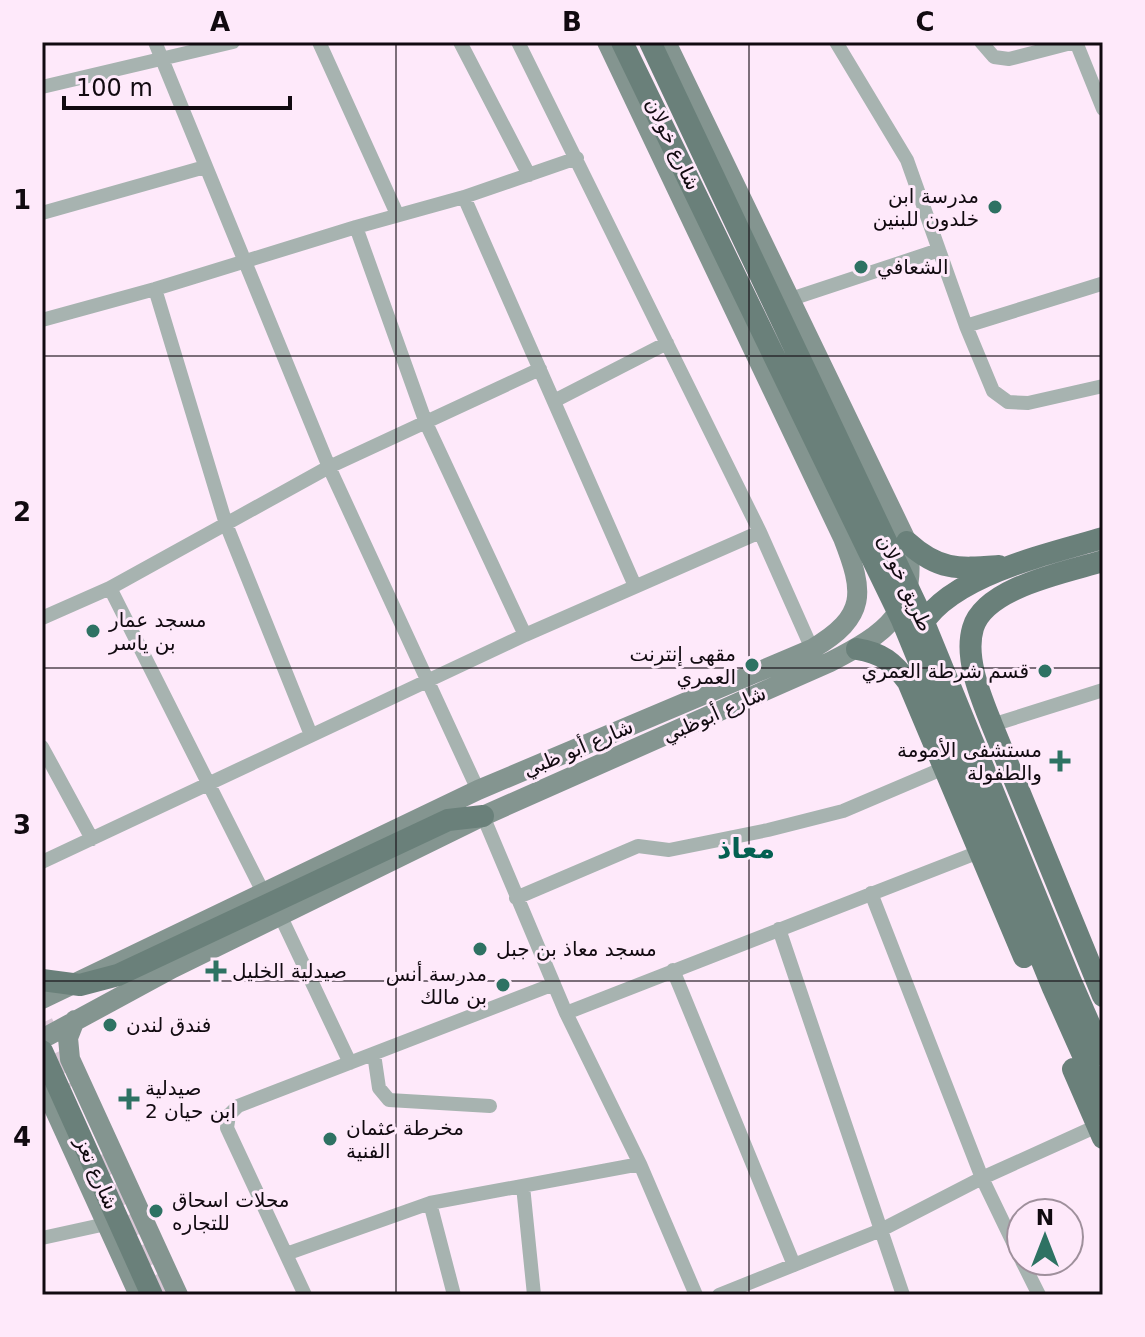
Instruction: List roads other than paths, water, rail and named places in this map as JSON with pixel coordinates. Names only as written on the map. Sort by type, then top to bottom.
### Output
[{"type":"main road","name":"طريق خولان","points":[[607,42],[843,538],[858,576]]},
{"type":"main road","name":"شارع خولان","points":[[622,42],[732,241]]},
{"type":"main road","name":"شارع خولان","points":[[650,42],[732,241]]},
{"type":"main road","name":"طريق خولان","points":[[666,42],[907,542]]},
{"type":"main road","name":"طريق خولان","points":[[732,241],[920,613],[1062,985]]},
{"type":"main road","points":[[843,538],[894,516]]},
{"type":"main road","points":[[1103,538],[1016,576],[973,626],[972,646],[979,690],[1103,996]]},
{"type":"main road","points":[[907,542],[923,557],[939,565],[1016,576]]},
{"type":"main road","name":"شارع أبوظبي","points":[[42,1039],[173,968],[483,816],[791,669],[857,649],[879,635],[896,616],[908,593],[912,567],[907,542]]},
{"type":"main road","points":[[908,682],[909,655],[921,627],[944,602],[969,585],[1103,561]]},
{"type":"main road","name":"شارع أبو ظبي","points":[[45,995],[478,790],[791,669],[812,649],[834,636],[849,619],[857,597],[858,576]]},
{"type":"main road","points":[[857,649],[876,652],[893,662],[908,682],[1100,1132]]},
{"type":"main road","points":[[931,737],[990,719]]},
{"type":"main road","points":[[45,995],[118,975],[448,820],[483,816]]},
{"type":"main road","points":[[158,943],[151,950],[154,965],[163,970],[173,968]]},
{"type":"main road","points":[[42,971],[51,975],[87,977]]},
{"type":"main road","points":[[1062,985],[1103,1055]]},
{"type":"main road","points":[[1062,985],[1103,1100]]},
{"type":"main road","points":[[75,1020],[68,1038],[70,1059],[178,1295]]},
{"type":"main road","name":"شارع تعز","points":[[42,1051],[152,1295]]},
{"type":"main road","points":[[42,1082],[139,1295]]},
{"type":"main road","points":[[73,1151],[71,1145],[75,1134],[85,1127],[96,1128],[105,1137]]},
{"type":"street","points":[[155,42],[329,467],[478,790]]},
{"type":"street","points":[[42,87],[233,42]]},
{"type":"street","points":[[319,42],[397,214]]},
{"type":"street","points":[[460,42],[529,175]]},
{"type":"street","points":[[518,42],[760,532],[812,649]]},
{"type":"street","points":[[836,42],[907,160],[966,326],[993,391],[1008,402],[1028,403],[1103,386]]},
{"type":"street","points":[[981,42],[994,57],[1009,59],[1075,42],[1103,109]]},
{"type":"street","points":[[42,320],[155,289],[397,214],[464,197],[577,158]]},
{"type":"street","points":[[42,213],[205,167]]},
{"type":"street","points":[[464,197],[635,586]]},
{"type":"street","points":[[356,227],[426,423],[525,635]]},
{"type":"street","points":[[791,299],[939,250]]},
{"type":"street","points":[[966,326],[1101,284]]},
{"type":"street","points":[[155,289],[226,524],[311,735]]},
{"type":"street","points":[[554,401],[667,343]]},
{"type":"street","points":[[42,618],[110,588],[329,467],[540,369]]},
{"type":"street","points":[[42,862],[525,635],[760,532]]},
{"type":"street","points":[[110,588],[263,892]]},
{"type":"street","points":[[990,719],[1103,690]]},
{"type":"street","points":[[42,747],[92,839]]},
{"type":"street","points":[[516,898],[638,846],[669,850],[843,811],[944,768]]},
{"type":"street","points":[[483,816],[566,1013],[640,1164],[696,1295]]},
{"type":"street","points":[[566,1013],[979,852]]},
{"type":"street","points":[[871,893],[982,1178],[1005,1225]]},
{"type":"street","points":[[280,915],[350,1063]]},
{"type":"street","points":[[779,929],[903,1295]]},
{"type":"street","points":[[673,970],[794,1265]]},
{"type":"street","points":[[305,1295],[227,1128],[229,1115],[238,1106],[554,984]]},
{"type":"street","points":[[374,1054],[379,1088],[389,1100],[490,1106]]},
{"type":"street","points":[[719,1295],[881,1230],[982,1178],[1100,1132]]},
{"type":"street","points":[[286,1254],[430,1203],[640,1164]]},
{"type":"street","points":[[523,1186],[534,1295]]},
{"type":"street","points":[[430,1203],[454,1295]]},
{"type":"street","points":[[42,1238],[106,1224]]},
{"type":"street","points":[[1030,1277],[1039,1295]]},
{"type":"tunnel","points":[[42,1023],[72,1086]]},
{"type":"tunnel","points":[[103,1154],[166,1295]]},
{"type":"place","name":"مدرسة ابن خلدون للبنين","points":[[995,207]]},
{"type":"place","name":"الشعافي","points":[[861,267]]},
{"type":"place","name":"مسجد عمار بن ياسر","points":[[93,631]]},
{"type":"place","name":"مقهى إنترنت العمري","points":[[752,665]]},
{"type":"place","name":"قسم شرطة العمري","points":[[1045,671]]},
{"type":"place","name":"مستشفى الأمومة والطفولة","points":[[1060,761]]},
{"type":"place","name":"مسجد معاذ بن جبل","points":[[480,949]]},
{"type":"place","name":"صيدلية الخليل","points":[[216,971]]},
{"type":"place","name":"مدرسة أنس بن مالك","points":[[503,985]]},
{"type":"place","name":"فندق لندن","points":[[110,1025]]},
{"type":"place","name":"صيدلية ابن حيان 2","points":[[129,1099]]},
{"type":"place","name":"مخرطة عثمان الفنية","points":[[330,1139]]},
{"type":"place","name":"محلات اسحاق للتجاره","points":[[156,1211]]},
{"type":"district","name":"معاذ","points":[[746,848]]}]
